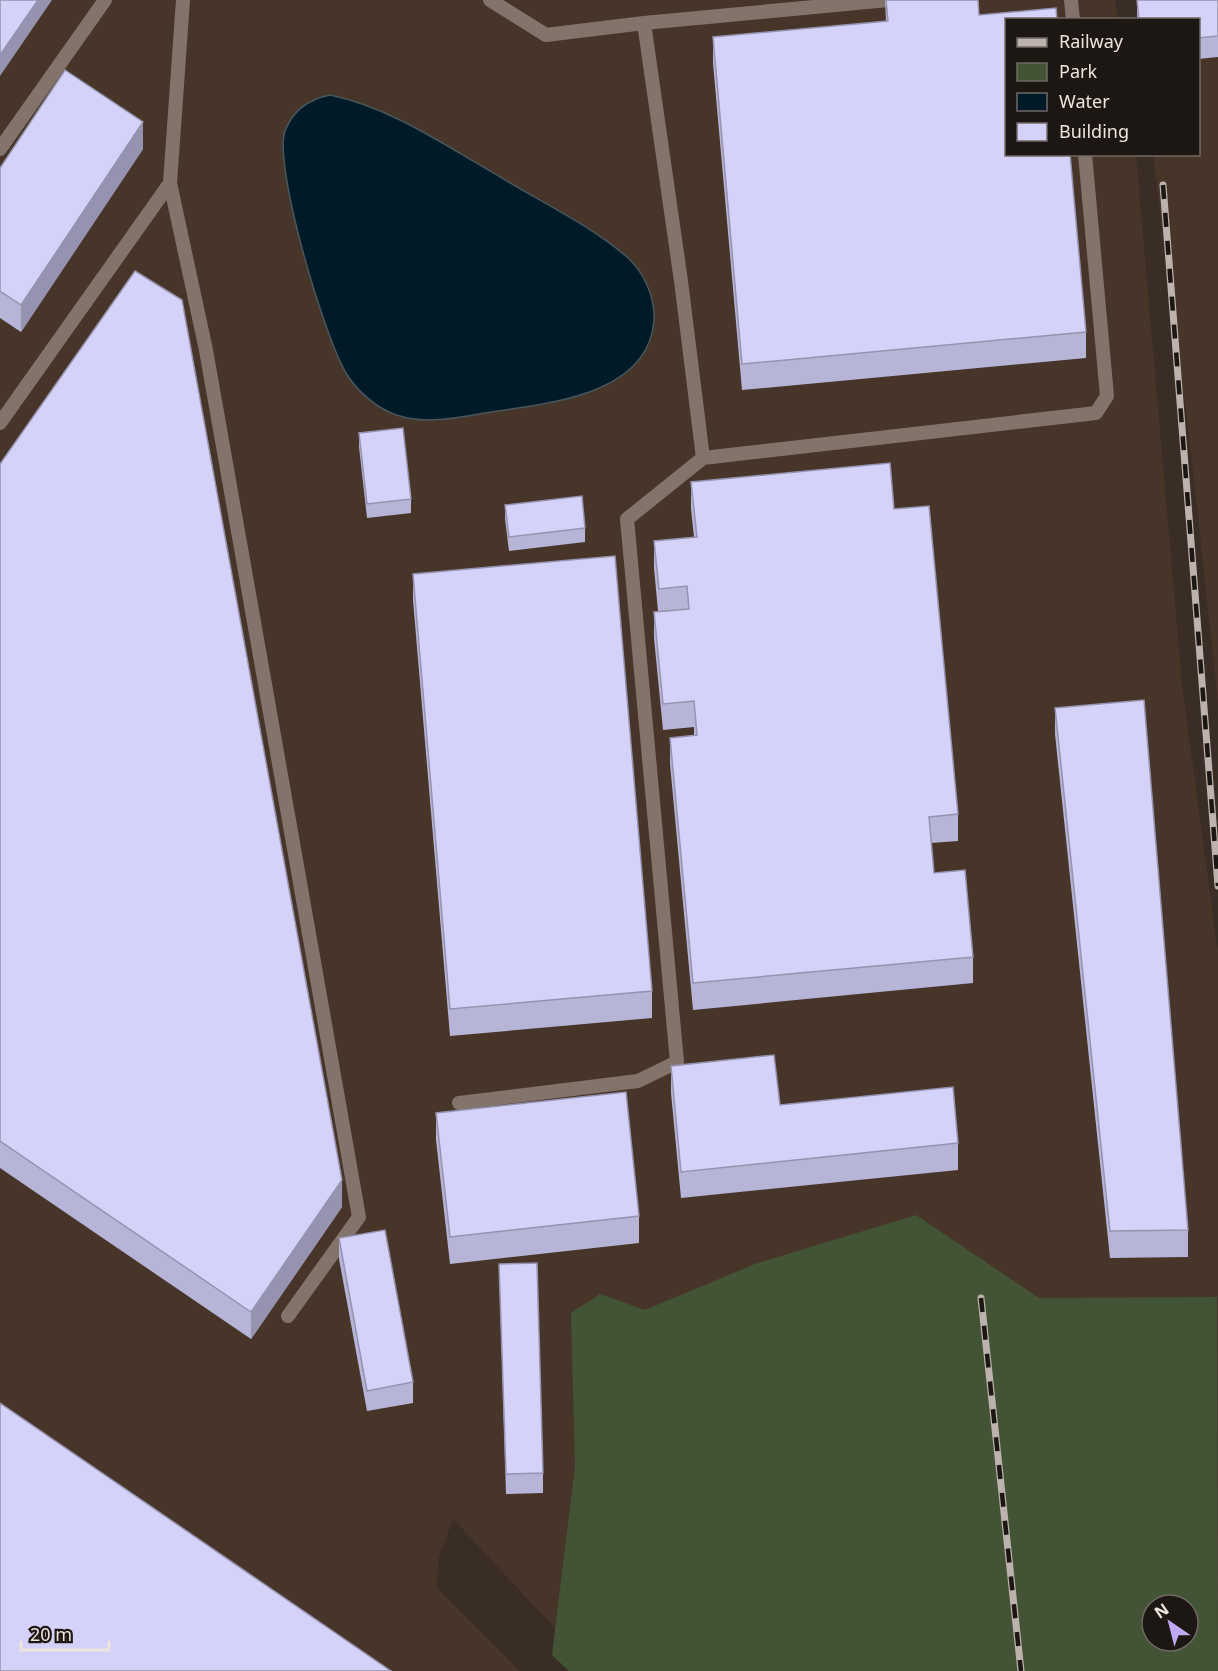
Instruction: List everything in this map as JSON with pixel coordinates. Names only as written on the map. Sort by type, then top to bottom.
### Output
[{"type":"lane","points":[[0,148],[105,0]]},
{"type":"lane","points":[[183,0],[170,183],[206,350],[359,1217],[288,1316]]},
{"type":"lane","points":[[490,0],[546,35],[644,22],[888,0]]},
{"type":"lane","points":[[1071,0],[1073,18]]},
{"type":"lane","points":[[644,22],[703,458]]},
{"type":"lane","points":[[459,1103],[638,1081],[677,1062],[627,519],[703,458],[1096,413],[1107,396],[1086,156]]},
{"type":"lane","points":[[0,423],[170,183]]},
{"type":"shaded area","points":[[0,0],[1115,0],[1118,18],[1005,18],[1005,156],[1136,156],[1182,684],[1218,953],[1218,1671],[595,1671],[453,1519],[439,1557],[436,1587],[520,1671],[0,1671]]},
{"type":"shaded area","points":[[1218,6],[1218,702],[1190,444],[1153,156],[1200,156],[1200,19]]},
{"type":"green space","points":[[916,1215],[1039,1298],[1217,1297],[1218,1671],[569,1671],[552,1655],[575,1466],[571,1313],[600,1294],[645,1310],[755,1264]]},
{"type":"water","points":[[330,95],[376,109],[419,130],[582,225],[627,257],[643,277],[654,311],[648,345],[635,365],[616,380],[567,399],[438,420],[411,419],[385,410],[368,399],[346,373],[314,291],[293,214],[283,150],[285,131],[297,111],[316,99]]},
{"type":"building","points":[[0,0],[38,0],[0,55]]},
{"type":"building","points":[[886,0],[978,0],[979,15],[1056,8],[1057,18],[1005,18],[1005,156],[1070,156],[1086,332],[742,364],[713,37],[888,21]]},
{"type":"building","points":[[1137,0],[1218,0],[1218,36],[1200,38],[1200,18],[1139,18]]},
{"type":"building","points":[[65,70],[143,122],[21,305],[0,291],[0,168]]},
{"type":"building","points":[[135,271],[182,300],[342,1180],[251,1312],[0,1141],[0,464]]},
{"type":"building","points":[[403,428],[411,499],[367,504],[359,433]]},
{"type":"building","points":[[890,463],[894,509],[929,506],[958,814],[929,817],[934,873],[965,870],[973,957],[693,983],[670,738],[697,735],[694,701],[663,704],[654,612],[689,609],[687,586],[659,589],[654,541],[697,537],[691,482]]},
{"type":"building","points":[[582,496],[585,528],[509,537],[505,505]]},
{"type":"building","points":[[615,556],[652,991],[450,1009],[413,574]]},
{"type":"building","points":[[1144,700],[1188,1230],[1110,1231],[1055,708]]},
{"type":"building","points":[[774,1055],[780,1105],[953,1087],[958,1143],[681,1172],[671,1066]]},
{"type":"building","points":[[626,1092],[639,1216],[450,1237],[436,1113]]},
{"type":"building","points":[[385,1230],[413,1382],[367,1391],[339,1238]]},
{"type":"building","points":[[537,1263],[543,1473],[506,1474],[499,1264]]},
{"type":"building","points":[[0,1403],[391,1671],[0,1671]]},
{"type":"railway","points":[[1163,185],[1218,886]]},
{"type":"railway","points":[[981,1298],[1021,1671]]}]
